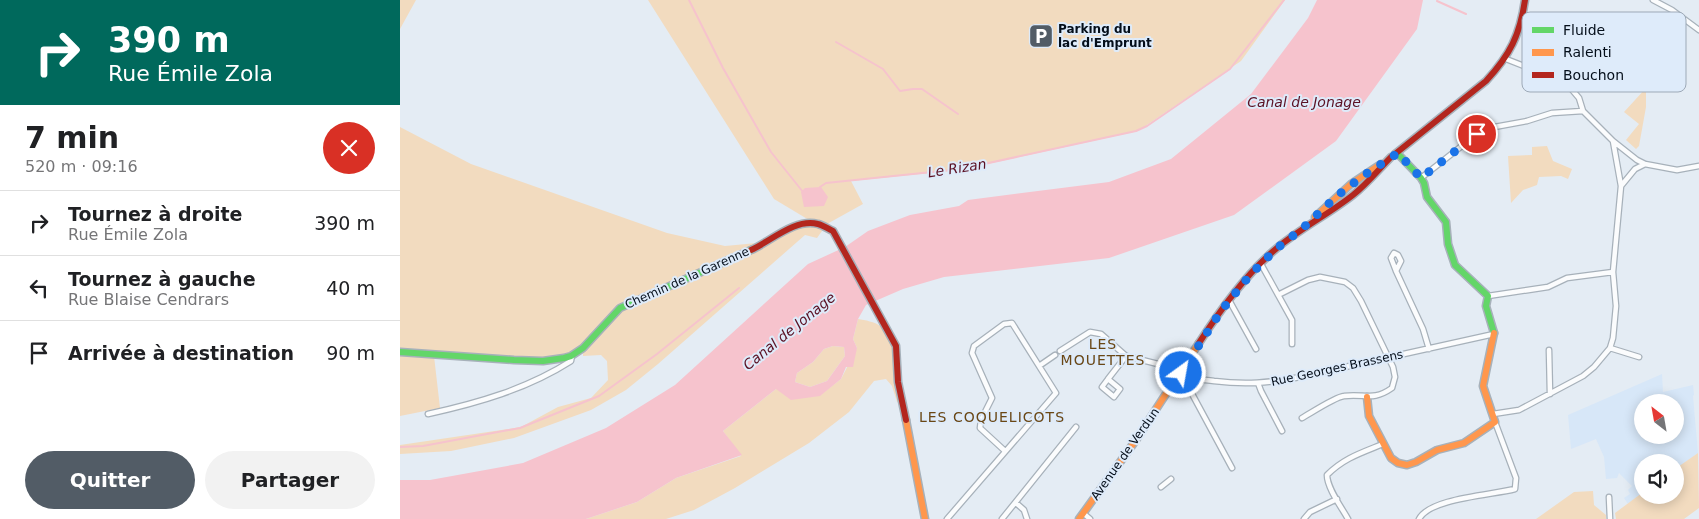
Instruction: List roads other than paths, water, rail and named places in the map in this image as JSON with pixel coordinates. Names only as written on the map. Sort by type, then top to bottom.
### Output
[{"type":"street","points":[[1653,0],[1675,12]]},
{"type":"street","points":[[1686,20],[1699,30]]},
{"type":"street","name":"Avenue de Verdun","points":[[1081,516],[1136,440],[1229,300],[1261,264],[1351,184],[1398,153],[1486,81],[1506,59],[1517,37],[1522,21]]},
{"type":"street","points":[[1506,59],[1522,65]]},
{"type":"street","points":[[1574,92],[1579,98],[1583,111],[1613,141],[1637,160],[1645,164],[1677,170],[1699,166]]},
{"type":"street","points":[[1421,178],[1477,134],[1489,128],[1526,121],[1552,113],[1583,111]]},
{"type":"street","points":[[1493,414],[1519,410],[1583,376],[1594,367],[1610,348],[1613,338],[1616,306],[1612,272],[1621,186],[1613,141]]},
{"type":"street","points":[[1398,153],[1421,178],[1427,197],[1446,222],[1448,244],[1455,265],[1488,296]]},
{"type":"street","points":[[1621,186],[1636,169],[1645,164]]},
{"type":"street","name":"Chemin de la Garenne","points":[[572,355],[581,349],[610,316],[620,308],[754,248],[793,227],[809,223],[828,227],[835,236],[896,346],[898,382],[925,519]]},
{"type":"street","points":[[1261,264],[1292,320],[1292,344]]},
{"type":"street","points":[[1396,271],[1423,329],[1429,349]]},
{"type":"street","points":[[1488,296],[1548,288],[1567,278],[1612,272]]},
{"type":"street","points":[[1278,296],[1308,280],[1320,277],[1345,282],[1354,288],[1393,367],[1395,377],[1392,388],[1382,395],[1367,397],[1342,396],[1302,418]]},
{"type":"street","points":[[1419,519],[1421,514],[1429,508],[1443,503],[1476,495],[1496,494],[1515,489],[1516,478],[1483,386],[1494,334],[1486,306],[1488,296]]},
{"type":"street","points":[[1229,300],[1256,349]]},
{"type":"street","points":[[947,519],[1056,393],[1012,323],[1004,324],[974,346],[972,353],[992,398],[980,420],[980,428],[1005,451]]},
{"type":"street","points":[[1039,366],[1090,332],[1101,334],[1126,356],[1158,364],[1172,385]]},
{"type":"street","name":"Rue Georges Brassens","points":[[1181,373],[1191,379],[1237,384],[1258,383],[1300,377],[1494,334]]},
{"type":"street","points":[[1610,348],[1639,357]]},
{"type":"street","points":[[1549,350],[1550,394]]},
{"type":"street","points":[[400,352],[465,358],[543,361],[572,355],[571,361],[533,382],[499,396],[428,414]]},
{"type":"street","points":[[1108,379],[1126,356]]},
{"type":"street","points":[[1191,379],[1191,392],[1232,468]]},
{"type":"street","points":[[1258,383],[1260,391],[1282,431]]},
{"type":"street","points":[[1367,397],[1367,412],[1391,458],[1398,463],[1416,462],[1437,450],[1464,443],[1495,422]]},
{"type":"street","points":[[1002,519],[1076,427]]},
{"type":"street","points":[[1348,519],[1327,480],[1327,475],[1338,464],[1348,458],[1383,444]]},
{"type":"street","points":[[1161,487],[1170,479]]},
{"type":"street","points":[[1609,496],[1610,519]]},
{"type":"street","points":[[1304,519],[1310,512],[1337,499]]},
{"type":"street","points":[[1016,503],[1024,510],[1027,519]]},
{"type":"street","points":[[1081,516],[1090,519]]},
{"type":"water","name":"Canal de Jonage","points":[[1317,0],[1423,0],[1417,29],[1336,141],[1234,215],[1109,258],[944,277],[903,289],[866,305],[858,319],[853,339],[857,348],[853,367],[846,367],[841,379],[820,396],[791,400],[776,389],[723,431],[742,455],[676,478],[637,502],[586,519],[400,519],[400,480],[430,480],[523,463],[606,428],[675,385],[808,264],[845,247],[868,231],[910,215],[959,206],[968,200],[1109,182],[1171,159],[1251,94],[1308,18]],"holes":[[[833,346],[844,347],[845,356],[827,381],[810,387],[795,382],[797,373],[813,362],[824,349]]]},
{"type":"water","points":[[821,187],[828,197],[824,206],[804,207],[801,192],[805,188]]},
{"type":"waterway","name":"Le Rizan","points":[[689,0],[723,68],[771,152],[803,192]]},
{"type":"waterway","name":"Le Rizan","points":[[820,187],[826,183],[961,169],[1136,131],[1147,126],[1230,69],[1284,0]]},
{"type":"waterway","points":[[1437,1],[1466,14]]},
{"type":"waterway","points":[[836,42],[883,69],[900,91],[922,89],[958,114]]},
{"type":"waterway","points":[[400,447],[423,446],[520,428],[599,396],[657,354],[739,288]]},
{"type":"place","name":"Parking du lac d'Emprunt","points":[[1041,36]]},
{"type":"district","name":"LES MOUETTES","points":[[1103,352]]},
{"type":"district","name":"LES COQUELICOTS","points":[[992,417]]}]
